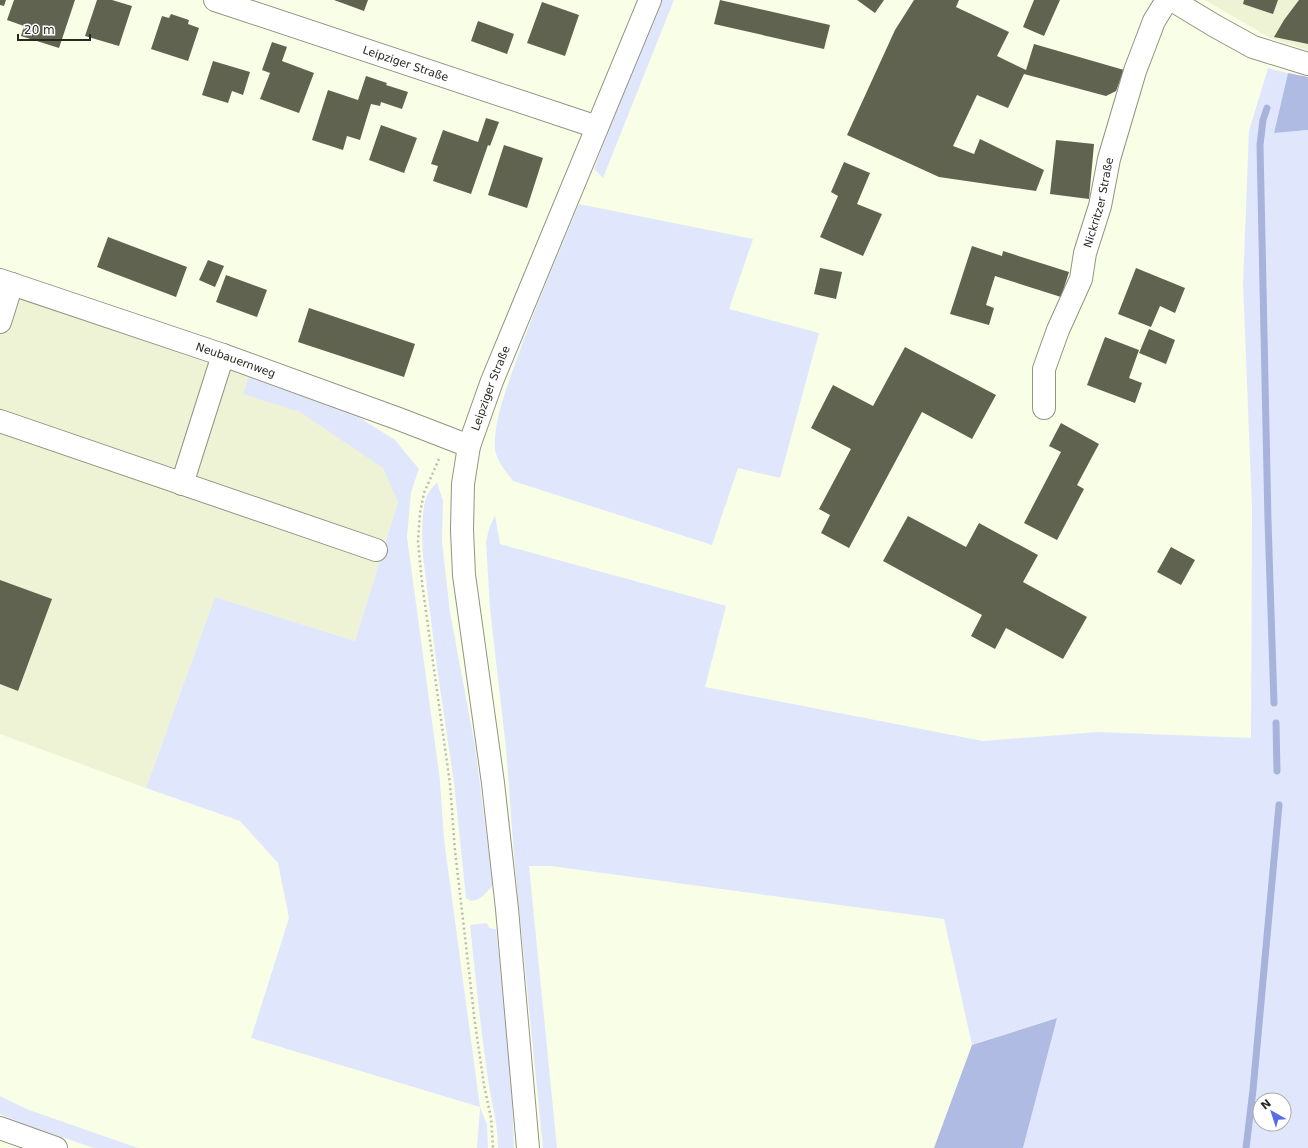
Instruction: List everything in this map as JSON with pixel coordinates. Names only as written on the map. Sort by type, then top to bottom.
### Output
[{"type":"street","name":"Leipziger Straße","points":[[215,0],[597,127]]},
{"type":"street","name":"Leipziger Straße","points":[[528,1148],[507,909],[493,783],[464,575],[462,530],[463,484],[469,446],[492,381],[650,0]]},
{"type":"street","name":"Nickritzer Straße","points":[[1044,408],[1044,369],[1058,330],[1081,279],[1085,253],[1100,206],[1109,158],[1135,71],[1154,21],[1167,0]]},
{"type":"street","points":[[1172,0],[1253,47],[1308,64]]},
{"type":"street","points":[[0,322],[6,282]]},
{"type":"street","name":"Neubauernweg","points":[[6,282],[223,355],[469,446]]},
{"type":"street","points":[[182,484],[223,355]]},
{"type":"street","points":[[0,421],[376,550]]},
{"type":"street","points":[[0,1128],[56,1148]]},
{"type":"path","points":[[448,438],[424,493],[420,513],[418,541],[422,583],[450,784],[475,1023],[484,1085],[491,1118],[493,1148]]},
{"type":"shaded area","points":[[662,0],[674,0],[603,178],[594,169]]},
{"type":"shaded area","points":[[1205,0],[1308,0],[1308,50],[1272,39]]},
{"type":"shaded area","points":[[1268,68],[1288,73],[1274,133],[1308,130],[1308,1148],[1023,1148],[1056,1018],[972,1045],[944,919],[551,866],[529,866],[557,1148],[543,1148],[515,868],[506,748],[490,609],[486,542],[489,529],[495,515],[500,544],[726,606],[705,687],[983,741],[1097,732],[1251,738],[1252,509],[1243,284],[1249,131]]},
{"type":"shaded area","points":[[1288,73],[1308,77],[1308,130],[1274,133]]},
{"type":"shaded area","points":[[579,204],[753,239],[729,309],[819,333],[780,478],[738,468],[712,545],[513,481],[502,466],[496,454],[496,429],[508,384],[522,344]]},
{"type":"shaded area","points":[[0,292],[249,377],[358,417],[395,440],[398,502],[355,641],[215,597],[146,788],[0,734]]},
{"type":"shaded area","points":[[249,377],[358,417],[395,440],[419,469],[411,492],[407,537],[440,780],[444,839],[480,1107],[251,1038],[289,918],[278,863],[240,821],[146,788],[215,597],[355,641],[398,502],[383,468],[300,412],[243,394]]},
{"type":"shaded area","points":[[437,482],[443,501],[442,542],[450,612],[475,746],[493,885],[481,898],[471,901],[466,898],[454,783],[437,668],[423,556],[422,525],[425,501],[428,493]]},
{"type":"shaded area","points":[[487,923],[489,928],[496,929],[511,1071],[514,1148],[498,1148],[497,1129],[488,1081],[480,1017],[470,925]]},
{"type":"shaded area","points":[[1057,1018],[1023,1148],[934,1148],[972,1045]]},
{"type":"shaded area","points":[[0,1096],[29,1110],[138,1148],[94,1148],[26,1125],[0,1114]]},
{"type":"shaded area","points":[[480,1107],[487,1125],[488,1148],[477,1148]]},
{"type":"building","points":[[0,0],[6,0],[4,6],[0,5]]},
{"type":"building","points":[[14,0],[75,0],[59,48],[21,36],[24,26],[7,20]]},
{"type":"building","points":[[97,0],[112,0],[132,6],[119,46],[85,36]]},
{"type":"building","points":[[334,0],[368,0],[364,11]]},
{"type":"building","points":[[720,0],[830,25],[824,49],[714,24]]},
{"type":"building","points":[[857,0],[884,0],[875,13]]},
{"type":"building","points":[[914,0],[959,0],[956,7],[1009,32],[997,56],[1026,70],[1034,44],[1124,70],[1116,91],[1106,96],[1024,74],[1008,108],[977,95],[953,146],[974,154],[980,139],[1044,170],[1036,191],[939,177],[847,135],[895,30]]},
{"type":"building","points":[[1034,0],[1060,0],[1044,36],[1023,27]]},
{"type":"building","points":[[1244,0],[1278,0],[1273,14],[1243,4]]},
{"type":"building","points":[[1299,0],[1308,0],[1308,44],[1274,37],[1284,20]]},
{"type":"building","points":[[542,2],[579,15],[565,56],[527,43]]},
{"type":"building","points":[[171,14],[189,20],[188,24],[199,28],[188,61],[151,49],[162,16],[169,18]]},
{"type":"building","points":[[478,21],[514,34],[507,54],[471,41]]},
{"type":"building","points":[[272,42],[287,47],[282,61],[314,73],[299,113],[260,99],[270,73],[262,70]]},
{"type":"building","points":[[213,61],[250,72],[243,95],[232,91],[228,103],[202,95]]},
{"type":"building","points":[[366,76],[387,83],[386,85],[408,92],[402,109],[381,102],[380,106],[371,104],[360,140],[347,136],[343,150],[312,140],[328,90],[358,100]]},
{"type":"building","points":[[486,118],[499,122],[490,146],[488,145],[471,194],[433,181],[438,166],[431,164],[443,130],[478,142]]},
{"type":"building","points":[[381,125],[417,138],[404,173],[369,160]]},
{"type":"building","points":[[1056,140],[1094,144],[1089,199],[1050,194]]},
{"type":"building","points":[[504,145],[543,158],[527,208],[488,195]]},
{"type":"building","points":[[844,162],[870,173],[857,204],[882,214],[863,256],[820,237],[838,196],[831,192]]},
{"type":"building","points":[[108,237],[187,267],[176,297],[97,267]]},
{"type":"building","points":[[972,246],[1002,256],[1003,251],[1069,272],[1061,297],[995,276],[986,305],[994,308],[989,325],[950,314]]},
{"type":"building","points":[[208,260],[224,266],[215,287],[199,280]]},
{"type":"building","points":[[820,268],[842,272],[836,299],[814,294]]},
{"type":"building","points":[[1136,268],[1185,288],[1175,313],[1160,306],[1151,327],[1118,314]]},
{"type":"building","points":[[226,275],[267,290],[257,317],[216,302]]},
{"type":"building","points":[[309,308],[415,344],[404,377],[298,342]]},
{"type":"building","points":[[1149,329],[1175,340],[1166,364],[1139,353]]},
{"type":"building","points":[[1105,337],[1139,350],[1129,378],[1142,383],[1135,403],[1087,385]]},
{"type":"building","points":[[905,347],[996,395],[972,439],[922,412],[849,548],[821,533],[830,515],[819,509],[851,449],[811,428],[833,385],[873,406]]},
{"type":"building","points":[[1061,423],[1099,444],[1077,485],[1084,489],[1057,540],[1024,523],[1061,452],[1049,446]]},
{"type":"building","points":[[908,516],[966,547],[979,523],[1038,555],[1023,582],[1087,617],[1063,659],[1006,628],[995,649],[971,636],[982,615],[883,561]]},
{"type":"building","points":[[1171,547],[1195,560],[1181,585],[1157,572]]},
{"type":"building","points":[[0,580],[52,599],[18,691],[0,684]]},
{"type":"waterway","points":[[1267,108],[1263,120],[1260,145],[1268,521],[1274,703]]},
{"type":"waterway","points":[[1276,723],[1277,771]]},
{"type":"waterway","points":[[1246,1148],[1253,1090],[1279,805]]}]
